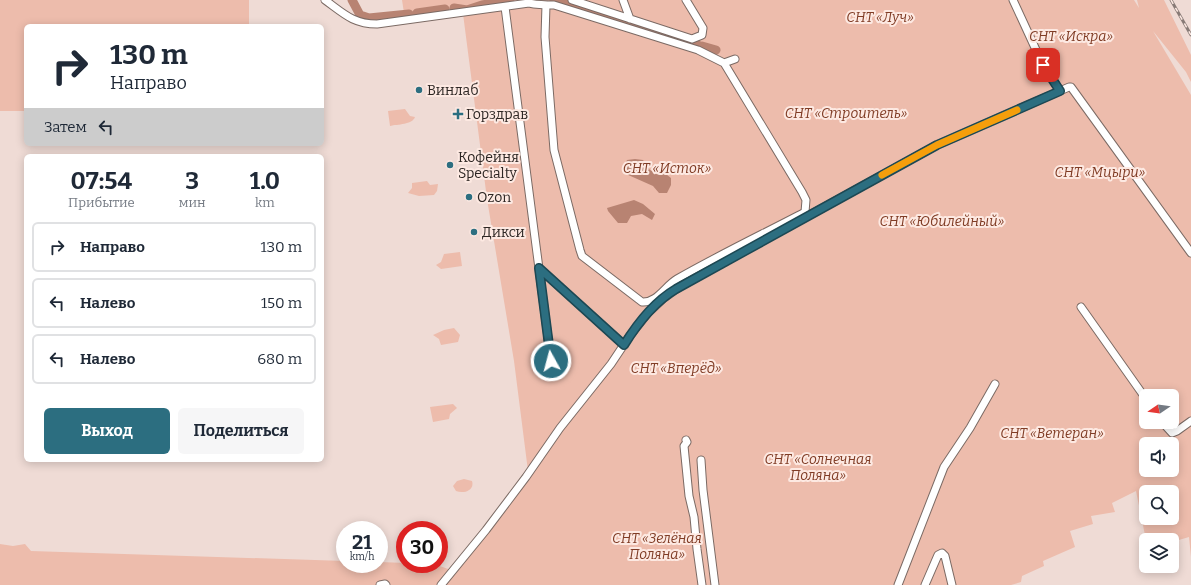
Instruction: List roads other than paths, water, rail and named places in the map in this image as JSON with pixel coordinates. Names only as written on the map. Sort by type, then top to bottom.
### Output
[{"type":"street","points":[[325,0],[356,21],[366,24],[376,24],[505,7],[529,2],[542,6],[546,5],[554,5],[698,50],[724,63],[802,192],[806,200],[805,212],[675,280],[652,300],[646,302],[642,302],[582,256],[554,150],[546,45],[546,5]]},
{"type":"street","points":[[572,0],[692,39],[702,35],[703,28],[686,0]]},
{"type":"street","points":[[623,0],[630,19]]},
{"type":"street","points":[[1013,0],[1043,65],[1060,91]]},
{"type":"street","points":[[505,7],[551,361],[546,364]]},
{"type":"street","points":[[724,63],[735,59]]},
{"type":"street","points":[[441,585],[495,518],[560,428],[612,364],[648,313],[664,298],[676,289],[937,145],[1071,87],[1191,253]]},
{"type":"street","points":[[539,268],[624,345]]},
{"type":"street","points":[[1081,307],[1139,389]]},
{"type":"street","points":[[898,585],[944,466],[970,428],[995,384]]},
{"type":"street","points":[[1167,429],[1172,433],[1191,421]]},
{"type":"street","points":[[686,440],[687,442],[684,446],[686,475],[694,517],[702,585]]},
{"type":"street","points":[[701,460],[703,490],[715,585]]},
{"type":"street","points":[[925,585],[938,555],[942,553],[945,556],[952,585]]},
{"type":"street","points":[[380,585],[386,585]]},
{"type":"waterway","points":[[352,0],[360,15],[369,18],[409,14]]},
{"type":"waterway","points":[[454,8],[467,10],[482,5],[510,0]]},
{"type":"waterway","points":[[554,0],[698,45]]},
{"type":"waterway","points":[[417,13],[445,9]]},
{"type":"waterway","points":[[702,46],[716,50]]},
{"type":"railway","points":[[1171,0],[1191,35]]},
{"type":"place","name":"Винлаб","points":[[419,90]]},
{"type":"place","name":"Горздрав","points":[[458,114]]},
{"type":"place","name":"Кофейня Specialty","points":[[450,165]]},
{"type":"place","name":"Ozon","points":[[469,197]]},
{"type":"place","name":"Дикси","points":[[474,232]]},
{"type":"park label","name":"СНТ «Луч»","points":[[880,17]]},
{"type":"park label","name":"СНТ «Искра»","points":[[1071,36]]},
{"type":"park label","name":"СНТ «Строитель»","points":[[846,113]]},
{"type":"park label","name":"СНТ «Исток»","points":[[667,168]]},
{"type":"park label","name":"СНТ «Мцыри»","points":[[1100,172]]},
{"type":"park label","name":"СНТ «Юбилейный»","points":[[942,221]]},
{"type":"park label","name":"СНТ «Вперёд»","points":[[676,368]]},
{"type":"park label","name":"СНТ «Ветеран»","points":[[1052,433]]},
{"type":"park label","name":"СНТ «Солнечная Поляна»","points":[[818,468]]},
{"type":"park label","name":"СНТ «Зелёная Поляна»","points":[[657,546]]}]
